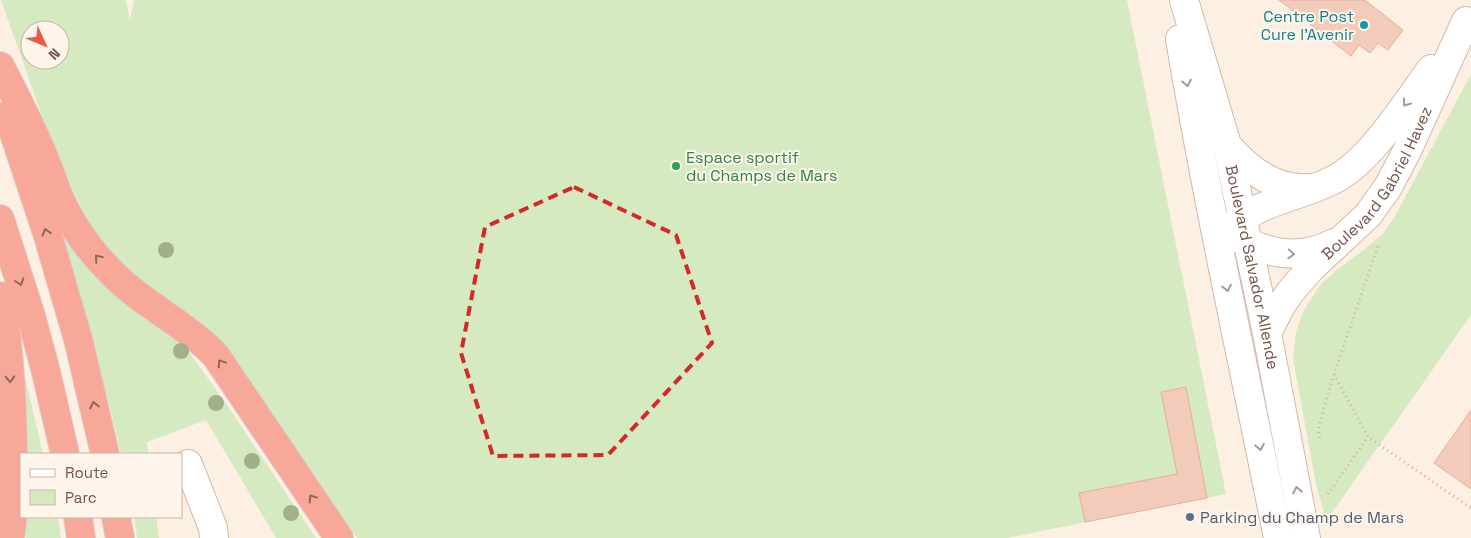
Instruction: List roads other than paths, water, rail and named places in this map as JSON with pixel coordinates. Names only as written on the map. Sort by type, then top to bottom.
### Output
[{"type":"highway","points":[[0,66],[33,133],[68,215],[77,230],[106,267],[125,286],[194,335],[216,356],[339,538]]},
{"type":"highway","points":[[0,93],[48,236],[75,330],[105,453]]},
{"type":"highway","points":[[0,219],[31,316],[65,453]]},
{"type":"highway","points":[[0,296],[10,364],[13,482],[10,538]]},
{"type":"highway","points":[[78,518],[81,538]]},
{"type":"highway","points":[[116,518],[120,538]]},
{"type":"street","name":"Boulevard Salvador Allende","points":[[1175,0],[1186,74],[1230,231],[1267,334],[1306,538]]},
{"type":"street","name":"Boulevard Salvador Allende","points":[[1184,0],[1227,145],[1230,231],[1278,538]]},
{"type":"street","name":"Boulevard Gabriel Havez","points":[[1230,231],[1267,204],[1317,188],[1344,174],[1369,151],[1468,17]]},
{"type":"street","name":"Boulevard Gabriel Havez","points":[[1267,334],[1282,304],[1300,280],[1323,256],[1357,227],[1378,202],[1394,177],[1468,17]]},
{"type":"street","name":"Boulevard Gabriel Havez","points":[[1227,145],[1249,168],[1274,183],[1286,187],[1317,188]]},
{"type":"street","points":[[1230,231],[1274,252],[1302,254],[1315,252],[1344,237],[1357,227]]},
{"type":"street","points":[[188,464],[213,528],[214,538]]},
{"type":"place","name":"Centre Post Cure l'Avenir","points":[[1364,25]]},
{"type":"place","name":"Espace sportif du Champs de Mars","points":[[676,166]]},
{"type":"place","name":"Parking du Champ de Mars","points":[[1190,517]]}]
